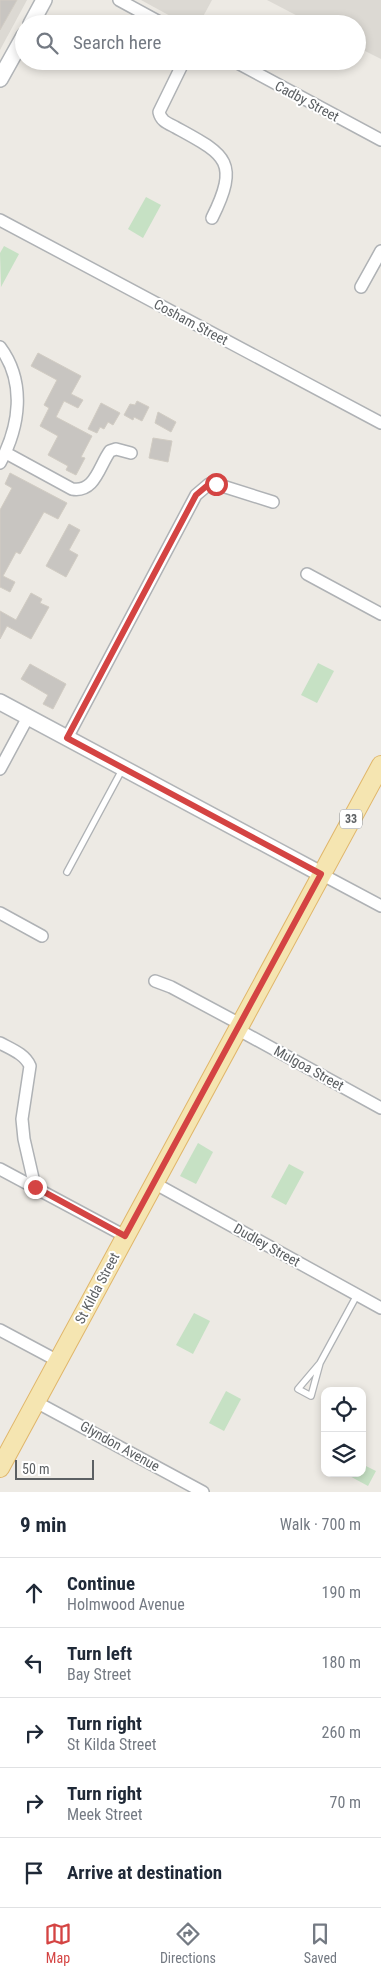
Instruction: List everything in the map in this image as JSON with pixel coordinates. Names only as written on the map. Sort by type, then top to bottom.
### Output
[{"type":"main road","name":"St Kilda Street","points":[[0,1468],[381,765]]},
{"type":"street","points":[[35,15],[44,0]]},
{"type":"street","points":[[119,0],[146,15]]},
{"type":"street","points":[[0,80],[15,52]]},
{"type":"street","points":[[180,70],[159,112],[162,120],[208,146],[221,157],[226,174],[226,186],[212,218]]},
{"type":"street","name":"Cadby Street","points":[[251,70],[381,140]]},
{"type":"street","name":"Cosham Street","points":[[0,220],[381,424]]},
{"type":"street","points":[[361,287],[381,251]]},
{"type":"street","points":[[0,346],[7,357],[15,377],[18,396],[18,414],[2,459],[72,489],[79,490],[91,484],[110,451],[116,449],[131,453]]},
{"type":"street","points":[[67,738],[196,495],[209,484],[216,484],[273,502]]},
{"type":"street","points":[[307,574],[381,614]]},
{"type":"street","points":[[0,702],[381,906]]},
{"type":"street","points":[[0,768],[28,717]]},
{"type":"street","points":[[0,913],[42,936]]},
{"type":"street","name":"Mulgoa Street","points":[[155,981],[171,987],[381,1108]]},
{"type":"street","points":[[0,1043],[21,1054],[28,1060],[30,1066],[22,1119],[24,1139],[35,1187]]},
{"type":"street","points":[[0,1169],[125,1236]]},
{"type":"street","name":"Dudley Street","points":[[154,1183],[381,1308]]},
{"type":"street","points":[[0,1330],[58,1361]]},
{"type":"street","name":"Glyndon Avenue","points":[[36,1402],[203,1492]]},
{"type":"lane","points":[[67,872],[123,768]]},
{"type":"lane","points":[[320,1363],[311,1396],[298,1389],[320,1363],[357,1294]]},
{"type":"shaded area","points":[[0,0],[27,0],[19,15],[15,15],[15,22],[0,50]]},
{"type":"shaded area","points":[[141,0],[212,0],[204,15],[168,15]]},
{"type":"shaded area","points":[[267,0],[381,0],[381,59],[366,52],[366,15],[296,15]]},
{"type":"green space","points":[[146,197],[161,205],[143,238],[128,229]]},
{"type":"green space","points":[[4,246],[19,254],[1,287],[0,253]]},
{"type":"green space","points":[[318,663],[334,671],[317,703],[301,695]]},
{"type":"green space","points":[[198,1143],[213,1152],[196,1184],[180,1176]]},
{"type":"green space","points":[[289,1164],[304,1172],[286,1205],[271,1197]]},
{"type":"green space","points":[[194,1313],[210,1321],[193,1354],[176,1345]]},
{"type":"green space","points":[[226,1391],[241,1399],[224,1431],[209,1423]]},
{"type":"green space","points":[[366,1466],[376,1471],[368,1486],[351,1477],[366,1477]]},
{"type":"building","points":[[0,0],[17,0],[0,30]]},
{"type":"building","points":[[38,353],[81,376],[71,394],[83,400],[78,408],[64,401],[56,417],[92,436],[81,457],[85,458],[76,475],[66,470],[68,466],[48,455],[58,436],[40,426],[49,408],[44,405],[57,380],[31,366]]},
{"type":"building","points":[[137,401],[149,407],[142,421],[134,417],[133,420],[124,415],[130,404],[135,405]]},
{"type":"building","points":[[101,403],[120,413],[113,425],[108,422],[104,429],[100,427],[97,433],[88,429]]},
{"type":"building","points":[[158,412],[176,422],[171,432],[155,423]]},
{"type":"building","points":[[153,438],[172,441],[168,462],[149,458]]},
{"type":"building","points":[[10,473],[67,503],[58,519],[44,512],[20,554],[16,552],[3,576],[15,582],[10,592],[0,587],[0,510],[12,488],[5,484]]},
{"type":"building","points":[[69,524],[80,530],[69,550],[78,555],[66,577],[46,566]]},
{"type":"building","points":[[31,593],[42,599],[40,603],[49,607],[31,639],[7,626],[0,639],[0,611],[16,620]]},
{"type":"building","points":[[30,664],[66,684],[53,709],[43,704],[48,695],[21,679]]},
{"type":"route","points":[[35,1187],[125,1236],[321,874],[67,738],[196,495],[209,484],[216,484]]}]
